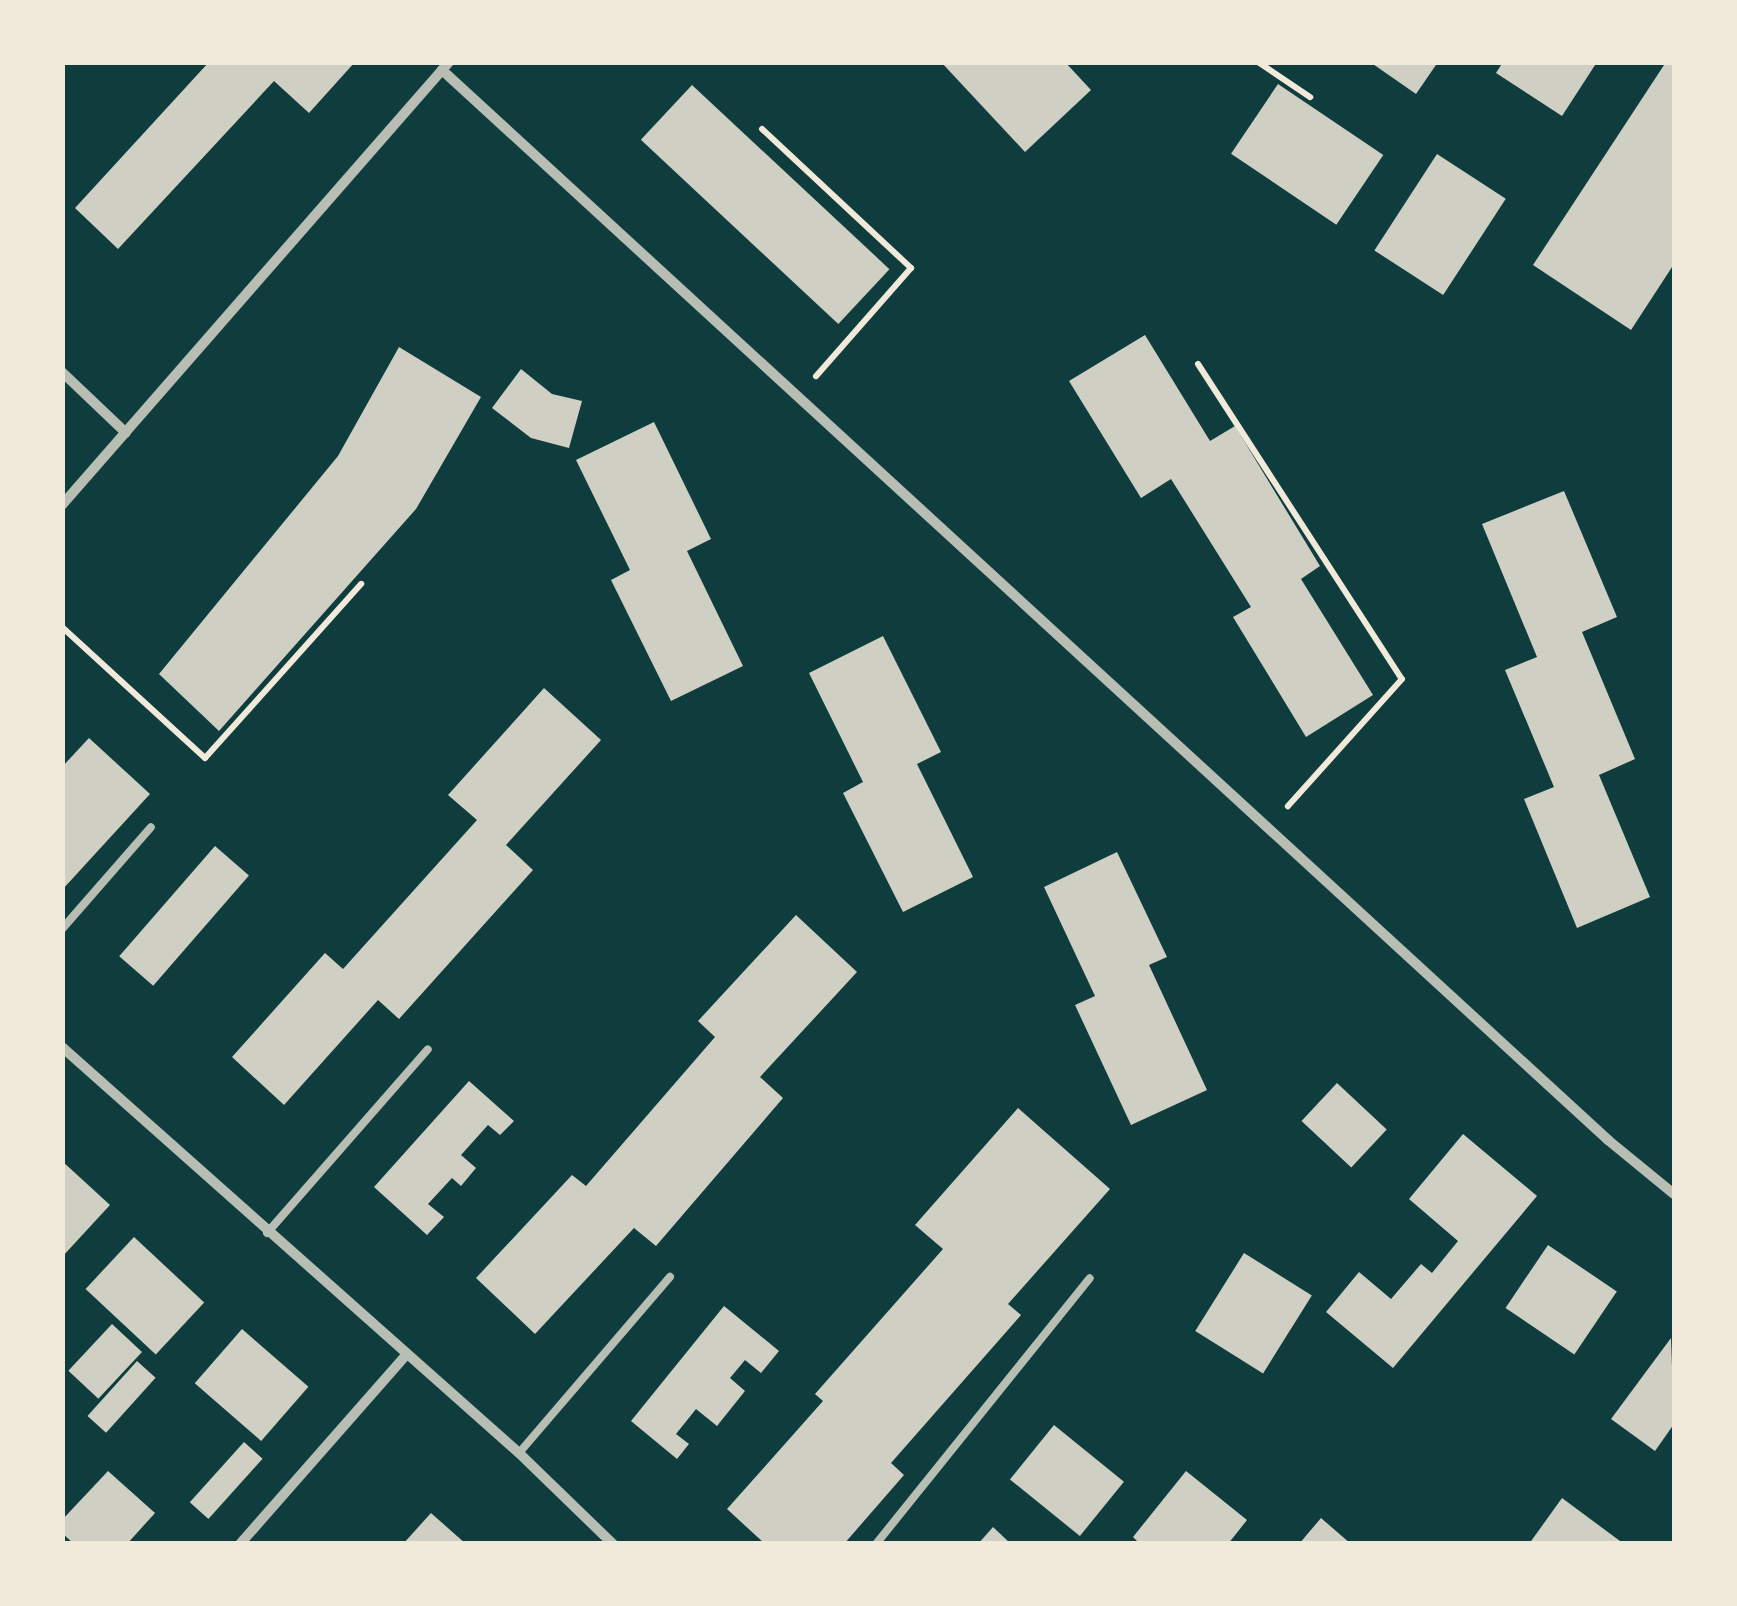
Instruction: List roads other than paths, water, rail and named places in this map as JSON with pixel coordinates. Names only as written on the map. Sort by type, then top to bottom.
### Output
[{"type":"street","points":[[62,505],[445,66],[1267,830],[1608,1140],[1674,1194]]},
{"type":"street","points":[[62,372],[126,433]]},
{"type":"street","points":[[62,1047],[520,1453],[613,1544]]},
{"type":"street","points":[[240,1544],[406,1355]]},
{"type":"lane","points":[[62,930],[151,827]]},
{"type":"lane","points":[[267,1232],[428,1049]]},
{"type":"lane","points":[[520,1453],[670,1277]]},
{"type":"lane","points":[[876,1544],[1090,1278]]}]
